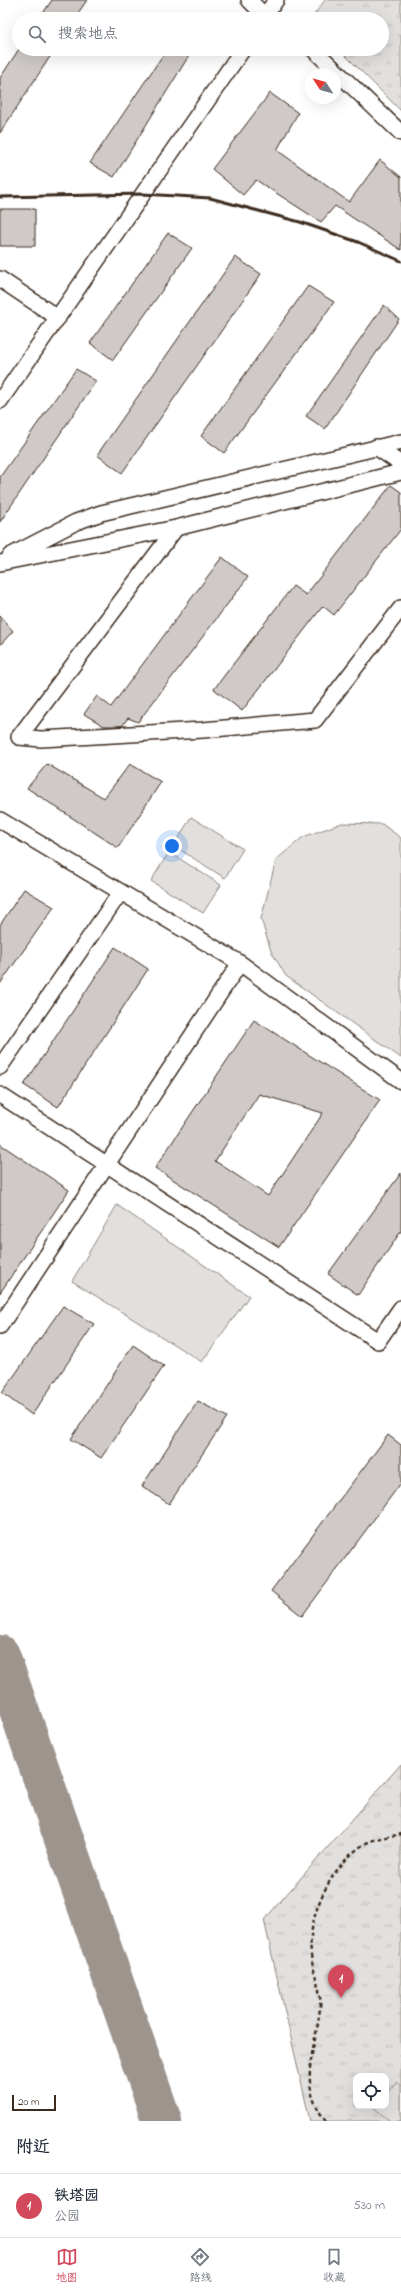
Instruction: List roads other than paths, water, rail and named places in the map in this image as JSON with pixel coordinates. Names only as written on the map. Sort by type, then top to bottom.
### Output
[{"type":"street","points":[[249,0],[260,12]]},
{"type":"street","points":[[269,12],[276,0]]},
{"type":"street","points":[[0,401],[238,56]]},
{"type":"street","points":[[321,56],[401,133]]},
{"type":"street","points":[[0,279],[58,318]]},
{"type":"street","points":[[0,562],[76,522],[101,513],[401,442]]},
{"type":"street","points":[[376,447],[401,464]]},
{"type":"street","points":[[0,562],[176,528],[401,472]]},
{"type":"street","points":[[176,528],[20,737],[40,739],[203,730],[315,720],[401,608]]},
{"type":"street","points":[[0,820],[120,893],[240,963],[401,1081]]},
{"type":"street","points":[[0,1067],[120,893]]},
{"type":"street","points":[[0,1326],[240,963]]},
{"type":"street","points":[[0,1095],[378,1341],[401,1308]]},
{"type":"railway","points":[[0,197],[143,194],[210,198],[300,222],[358,242],[401,261]]},
{"type":"place","name":"铁塔园","points":[[341,1998]]}]
